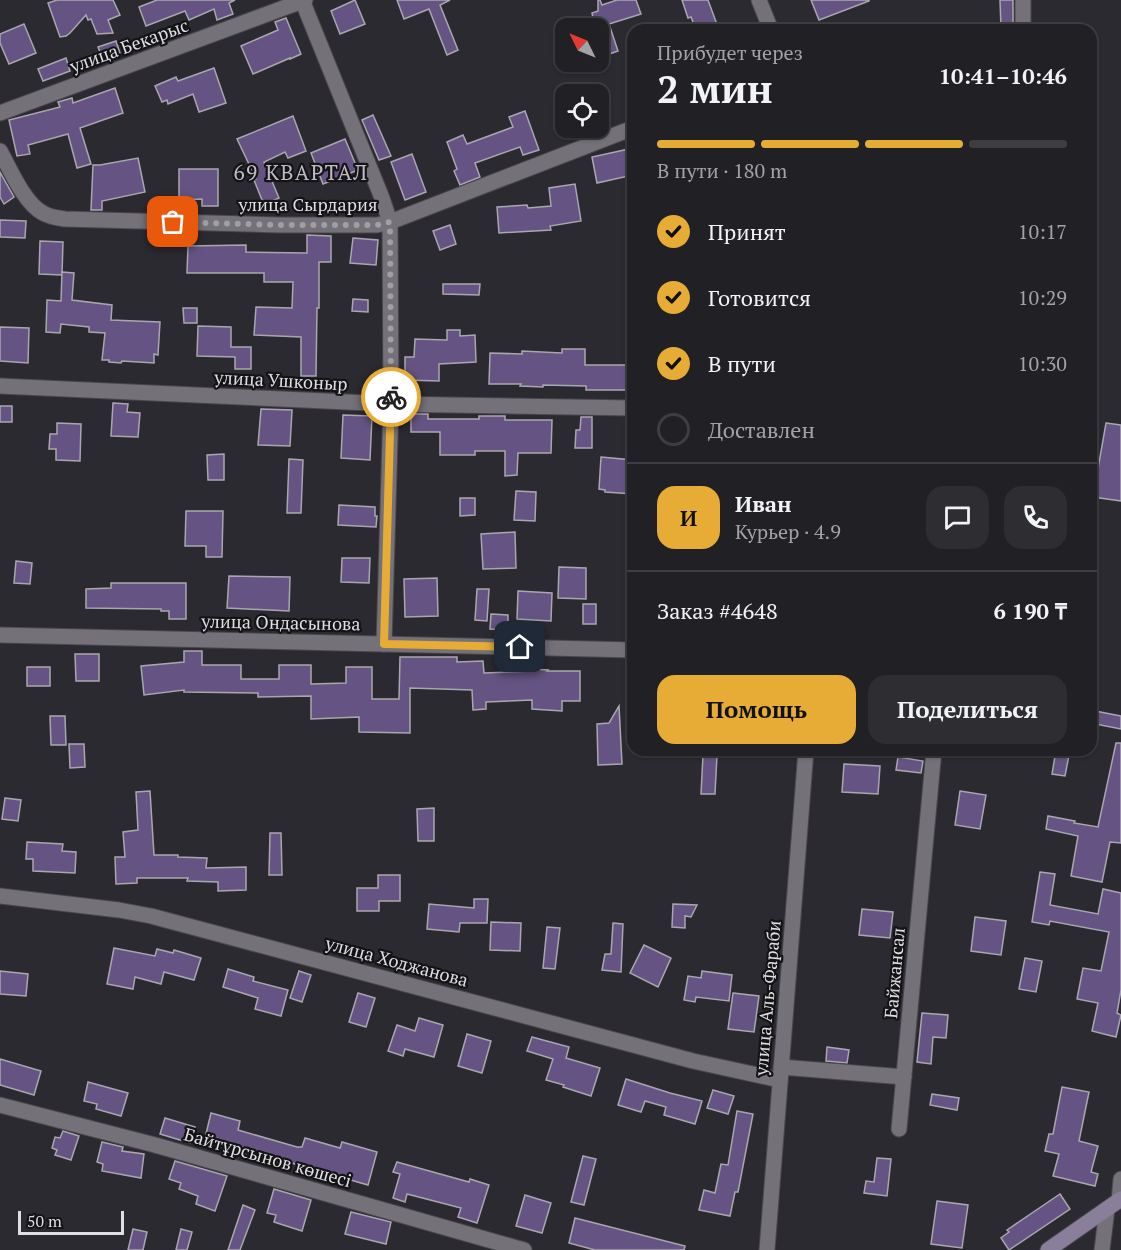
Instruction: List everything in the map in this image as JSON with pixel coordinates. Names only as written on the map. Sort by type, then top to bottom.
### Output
[{"type":"main road","points":[[1048,1250],[1116,1203]]},
{"type":"street","points":[[303,0],[390,222],[391,404],[384,644]]},
{"type":"street","name":"улица Бекарыс","points":[[0,113],[303,0]]},
{"type":"street","points":[[759,0],[769,24]]},
{"type":"street","points":[[1023,0],[1023,24]]},
{"type":"street","name":"улица Сырдария","points":[[0,151],[22,190],[41,213],[65,219],[280,225],[377,225],[627,131]]},
{"type":"street","name":"улица Ушконыр","points":[[0,386],[391,404],[627,408]]},
{"type":"street","name":"улица Ондасынова","points":[[0,635],[627,650]]},
{"type":"street","name":"улица Аль-Фараби","points":[[767,1250],[806,756]]},
{"type":"street","name":"Байжансал","points":[[899,1129],[933,756]]},
{"type":"street","name":"улица Ходжанова","points":[[0,896],[151,916],[693,1061],[780,1074]]},
{"type":"street","points":[[780,1074],[904,1077]]},
{"type":"street","name":"Байтұрсынов көшесі","points":[[0,1105],[155,1145],[524,1250]]},
{"type":"street","points":[[1102,1250],[1121,1179]]},
{"type":"building","points":[[57,0],[113,0],[120,15],[108,20],[113,33],[97,34],[91,19],[88,20],[86,15],[70,33],[60,37],[48,3]]},
{"type":"building","points":[[157,0],[235,0],[229,3],[233,14],[217,20],[214,9],[189,20],[185,11],[146,26],[139,7]]},
{"type":"building","points":[[355,0],[365,24],[340,34],[331,11]]},
{"type":"building","points":[[397,0],[450,0],[440,5],[458,50],[447,55],[429,9],[404,19]]},
{"type":"building","points":[[598,0],[602,5],[617,0],[636,0],[641,14],[609,24],[609,18],[593,18],[592,13],[598,11]]},
{"type":"building","points":[[682,0],[708,0],[717,24],[694,24],[691,17],[688,18]]},
{"type":"building","points":[[811,0],[869,0],[869,1],[819,20]]},
{"type":"building","points":[[1000,0],[1013,0],[1013,24],[1001,24]]},
{"type":"building","points":[[286,18],[301,54],[253,74],[241,46],[278,30],[275,22]]},
{"type":"building","points":[[24,24],[36,53],[9,64],[0,43],[0,34]]},
{"type":"building","points":[[609,24],[618,51],[609,54]]},
{"type":"building","points":[[116,41],[120,53],[103,60],[98,47]]},
{"type":"building","points":[[66,58],[70,71],[43,81],[38,69]]},
{"type":"building","points":[[214,68],[226,103],[199,112],[193,94],[168,104],[167,100],[162,102],[155,86],[176,77],[178,81]]},
{"type":"building","points":[[115,88],[123,113],[80,128],[91,164],[77,168],[68,134],[28,145],[30,154],[17,156],[9,120],[60,107],[58,102],[72,98],[73,103]]},
{"type":"building","points":[[525,111],[539,150],[523,155],[520,147],[475,163],[480,177],[460,185],[447,142],[463,135],[467,144],[513,127],[509,117]]},
{"type":"building","points":[[373,115],[391,156],[379,160],[362,120]]},
{"type":"building","points":[[293,116],[306,151],[288,158],[285,152],[264,162],[279,198],[264,205],[254,180],[256,179],[237,139]]},
{"type":"building","points":[[345,139],[358,170],[323,184],[311,153]]},
{"type":"building","points":[[627,149],[627,176],[597,183],[592,157]]},
{"type":"building","points":[[412,154],[426,192],[405,200],[391,162]]},
{"type":"building","points":[[138,158],[145,192],[102,201],[102,210],[91,210],[93,165]]},
{"type":"building","points":[[179,169],[218,169],[218,206],[202,206],[202,199],[179,200]]},
{"type":"building","points":[[0,172],[14,197],[4,204],[0,197]]},
{"type":"building","points":[[575,184],[581,221],[550,226],[551,230],[499,233],[497,207],[551,206],[549,188]]},
{"type":"building","points":[[0,220],[26,221],[25,238],[0,237]]},
{"type":"building","points":[[450,225],[456,244],[440,250],[433,231]]},
{"type":"building","points":[[307,235],[331,236],[331,262],[319,262],[316,376],[301,376],[301,337],[254,335],[256,307],[292,308],[293,282],[264,282],[264,273],[187,273],[188,246],[246,245],[246,252],[307,253]]},
{"type":"building","points":[[353,238],[378,240],[376,265],[350,263]]},
{"type":"building","points":[[40,241],[63,242],[62,275],[39,274]]},
{"type":"building","points":[[62,272],[74,273],[72,300],[112,305],[111,320],[160,322],[158,355],[154,354],[154,363],[122,361],[121,363],[102,360],[105,333],[89,332],[89,327],[61,324],[60,333],[46,332],[47,300],[61,301]]},
{"type":"building","points":[[443,284],[480,284],[479,295],[443,294]]},
{"type":"building","points":[[353,299],[368,300],[368,312],[352,311]]},
{"type":"building","points":[[183,308],[197,308],[197,323],[184,323]]},
{"type":"building","points":[[198,326],[231,327],[231,347],[251,347],[251,369],[235,369],[235,357],[197,356]]},
{"type":"building","points":[[0,327],[29,328],[28,363],[0,361]]},
{"type":"building","points":[[447,330],[460,330],[460,336],[475,335],[476,362],[439,364],[439,381],[405,380],[405,357],[414,357],[415,339],[447,340]]},
{"type":"building","points":[[562,349],[585,349],[585,365],[627,365],[627,390],[586,390],[586,386],[543,385],[543,387],[489,384],[490,353],[522,354],[522,351],[562,353]]},
{"type":"building","points":[[113,403],[128,404],[127,412],[140,413],[138,437],[111,436]]},
{"type":"building","points":[[0,406],[12,406],[12,422],[0,422]]},
{"type":"building","points":[[261,409],[292,410],[290,446],[258,445]]},
{"type":"building","points":[[411,414],[428,414],[428,419],[479,419],[479,416],[505,416],[505,420],[552,420],[551,453],[518,453],[517,475],[505,476],[505,451],[475,451],[475,455],[440,455],[440,432],[411,432]]},
{"type":"building","points":[[343,415],[372,416],[370,460],[341,458]]},
{"type":"building","points":[[581,417],[592,417],[592,448],[575,448],[576,430],[580,430]]},
{"type":"building","points":[[57,423],[81,424],[80,461],[56,460],[56,449],[49,449],[50,434],[57,434]]},
{"type":"building","points":[[1106,423],[1121,425],[1121,501],[1097,498],[1097,474]]},
{"type":"building","points":[[224,454],[224,480],[208,480],[207,455]]},
{"type":"building","points":[[601,457],[627,459],[627,494],[605,492],[599,489]]},
{"type":"building","points":[[289,459],[303,460],[301,513],[287,513]]},
{"type":"building","points":[[516,491],[536,492],[535,521],[514,520]]},
{"type":"building","points":[[460,498],[475,498],[475,515],[460,516]]},
{"type":"building","points":[[339,505],[375,507],[376,527],[338,525]]},
{"type":"building","points":[[186,511],[223,511],[222,557],[206,557],[206,546],[185,546]]},
{"type":"building","points":[[515,532],[516,568],[483,569],[481,534]]},
{"type":"building","points":[[342,558],[370,558],[369,583],[341,582]]},
{"type":"building","points":[[16,561],[32,563],[30,584],[14,583]]},
{"type":"building","points":[[559,567],[586,568],[586,599],[558,598]]},
{"type":"building","points":[[229,576],[290,577],[289,611],[227,608]]},
{"type":"building","points":[[437,578],[438,616],[405,617],[404,579]]},
{"type":"building","points":[[111,583],[186,583],[186,619],[169,619],[169,611],[161,611],[161,609],[86,608],[86,589],[111,588]]},
{"type":"building","points":[[477,589],[489,589],[487,621],[475,620]]},
{"type":"building","points":[[518,591],[552,593],[551,621],[517,619]]},
{"type":"building","points":[[583,604],[596,604],[596,624],[583,624]]},
{"type":"building","points":[[491,614],[508,615],[508,630],[490,629]]},
{"type":"building","points":[[184,651],[202,651],[202,665],[241,665],[241,679],[279,679],[279,665],[311,665],[311,684],[346,683],[346,667],[372,667],[372,699],[399,699],[400,657],[457,657],[457,662],[483,661],[484,673],[532,671],[532,669],[580,671],[580,701],[562,701],[562,711],[532,709],[532,700],[486,702],[486,709],[473,710],[472,690],[410,688],[410,733],[359,732],[359,717],[311,719],[311,696],[258,697],[258,693],[184,692],[184,690],[144,695],[141,666],[184,662]]},
{"type":"building","points":[[75,654],[99,654],[99,681],[76,681]]},
{"type":"building","points":[[27,667],[50,667],[50,686],[27,686]]},
{"type":"building","points":[[619,706],[622,764],[598,765],[597,724],[609,723]]},
{"type":"building","points":[[1097,711],[1121,716],[1121,729],[1097,724]]},
{"type":"building","points":[[50,716],[65,716],[66,745],[51,745]]},
{"type":"building","points":[[1116,743],[1121,743],[1121,843],[1110,842],[1102,882],[1071,876],[1078,836],[1046,829],[1048,816],[1098,827]]},
{"type":"building","points":[[69,744],[84,744],[85,767],[70,768]]},
{"type":"building","points":[[703,756],[717,756],[715,794],[701,794]]},
{"type":"building","points":[[1055,756],[1069,756],[1065,776],[1052,774]]},
{"type":"building","points":[[898,757],[923,761],[921,773],[896,770]]},
{"type":"building","points":[[844,764],[880,766],[878,794],[842,792]]},
{"type":"building","points":[[150,791],[154,855],[207,858],[206,868],[246,867],[246,890],[218,891],[218,882],[187,881],[188,878],[137,878],[137,883],[116,884],[115,857],[125,857],[123,832],[138,830],[136,792]]},
{"type":"building","points":[[960,791],[986,795],[980,829],[955,825]]},
{"type":"building","points":[[5,798],[21,800],[18,821],[2,819]]},
{"type":"building","points":[[434,808],[434,841],[418,841],[417,809]]},
{"type":"building","points":[[270,833],[281,833],[282,875],[269,875]]},
{"type":"building","points":[[27,842],[63,844],[62,851],[76,852],[75,873],[33,871],[33,859],[26,859]]},
{"type":"building","points":[[1040,872],[1055,874],[1050,905],[1098,914],[1103,889],[1121,893],[1121,990],[1117,1013],[1121,1015],[1116,1037],[1092,1031],[1098,1003],[1077,999],[1083,968],[1101,971],[1109,932],[1050,921],[1049,925],[1032,922]]},
{"type":"building","points":[[378,875],[400,875],[400,901],[379,901],[379,911],[357,911],[357,888],[378,888]]},
{"type":"building","points":[[474,899],[488,899],[487,923],[460,923],[459,932],[427,929],[429,904],[474,908]]},
{"type":"building","points":[[673,904],[697,905],[691,917],[685,916],[685,928],[672,927]]},
{"type":"building","points":[[862,909],[893,912],[890,938],[859,935]]},
{"type":"building","points":[[975,917],[1006,921],[1001,955],[971,951]]},
{"type":"building","points":[[491,922],[521,923],[520,951],[490,950]]},
{"type":"building","points":[[613,923],[623,924],[621,972],[602,970],[605,954],[611,954]]},
{"type":"building","points":[[547,927],[560,928],[555,969],[543,968]]},
{"type":"building","points":[[644,945],[671,958],[658,987],[630,973]]},
{"type":"building","points":[[114,948],[155,956],[157,949],[173,953],[174,950],[201,958],[194,980],[164,972],[161,984],[135,977],[133,989],[107,984]]},
{"type":"building","points":[[1025,958],[1042,961],[1036,992],[1019,989]]},
{"type":"building","points":[[228,969],[254,977],[253,981],[288,990],[281,1016],[255,1009],[258,998],[223,987]]},
{"type":"building","points":[[0,971],[28,974],[26,996],[0,994]]},
{"type":"building","points":[[299,971],[311,975],[302,1002],[290,998]]},
{"type":"building","points":[[702,971],[732,975],[729,1001],[696,997],[695,1002],[684,1000],[688,976],[701,978]]},
{"type":"building","points":[[358,993],[375,998],[366,1027],[349,1022]]},
{"type":"building","points":[[733,993],[759,996],[754,1032],[728,1029]]},
{"type":"building","points":[[922,1013],[948,1015],[946,1038],[933,1037],[931,1064],[917,1062]]},
{"type":"building","points":[[419,1018],[443,1025],[434,1057],[405,1049],[403,1056],[388,1051],[397,1025],[415,1031]]},
{"type":"building","points":[[467,1034],[491,1041],[482,1073],[458,1066]]},
{"type":"building","points":[[532,1037],[569,1047],[566,1058],[600,1068],[591,1096],[546,1080],[553,1059],[527,1051]]},
{"type":"building","points":[[827,1047],[849,1050],[847,1063],[826,1061]]},
{"type":"building","points":[[0,1059],[41,1071],[34,1095],[0,1085]]},
{"type":"building","points":[[626,1079],[702,1101],[695,1124],[664,1115],[666,1107],[645,1101],[641,1112],[618,1105]]},
{"type":"building","points":[[88,1082],[128,1093],[121,1116],[96,1109],[97,1104],[84,1101]]},
{"type":"building","points":[[1062,1087],[1089,1092],[1079,1141],[1098,1146],[1091,1172],[1098,1174],[1095,1186],[1053,1176],[1059,1154],[1045,1151],[1049,1134],[1053,1134]]},
{"type":"building","points":[[713,1090],[734,1096],[728,1114],[707,1108]]},
{"type":"building","points":[[932,1094],[959,1098],[957,1110],[930,1105]]},
{"type":"building","points":[[737,1111],[753,1114],[738,1192],[735,1192],[730,1216],[699,1210],[704,1190],[715,1193],[721,1164],[728,1165]]},
{"type":"building","points":[[211,1113],[240,1121],[238,1130],[297,1147],[302,1147],[305,1138],[340,1148],[342,1142],[377,1152],[368,1185],[281,1160],[279,1166],[242,1155],[244,1148],[205,1138]]},
{"type":"building","points":[[165,1118],[195,1127],[190,1143],[160,1134]]},
{"type":"building","points":[[63,1131],[79,1136],[71,1160],[55,1155],[57,1150],[52,1148],[55,1137],[60,1138]]},
{"type":"building","points":[[102,1142],[123,1147],[122,1151],[144,1154],[141,1178],[102,1171],[103,1164],[97,1162]]},
{"type":"building","points":[[583,1156],[596,1159],[584,1205],[571,1202]]},
{"type":"building","points":[[877,1158],[891,1159],[887,1196],[864,1193],[866,1181],[874,1182]]},
{"type":"building","points":[[175,1161],[227,1176],[215,1211],[196,1204],[198,1196],[179,1189],[181,1183],[169,1179]]},
{"type":"building","points":[[397,1162],[469,1182],[470,1179],[489,1185],[477,1223],[458,1217],[461,1208],[407,1194],[405,1202],[393,1198],[400,1174],[393,1172]]},
{"type":"building","points":[[274,1189],[311,1200],[302,1231],[274,1222],[276,1215],[267,1213]]},
{"type":"building","points":[[1060,1194],[1070,1209],[1009,1250],[1001,1238],[1009,1232],[1007,1230]]},
{"type":"building","points":[[525,1195],[551,1203],[542,1233],[516,1226]]},
{"type":"building","points":[[937,1201],[968,1205],[962,1248],[931,1244]]},
{"type":"building","points":[[243,1205],[255,1210],[240,1250],[228,1250]]},
{"type":"building","points":[[351,1212],[391,1222],[386,1244],[345,1234]]},
{"type":"building","points":[[575,1218],[685,1246],[684,1250],[595,1250],[569,1243]]},
{"type":"building","points":[[133,1229],[147,1232],[143,1250],[128,1250]]},
{"type":"building","points":[[181,1229],[192,1232],[187,1250],[176,1250]]},
{"type":"way so far","points":[[173,222],[280,225],[377,225],[390,222],[391,397]]},
{"type":"district","name":"69 КВАРТАЛ","points":[[301,172]]},
{"type":"route","points":[[391,397],[384,644],[520,647]]}]
